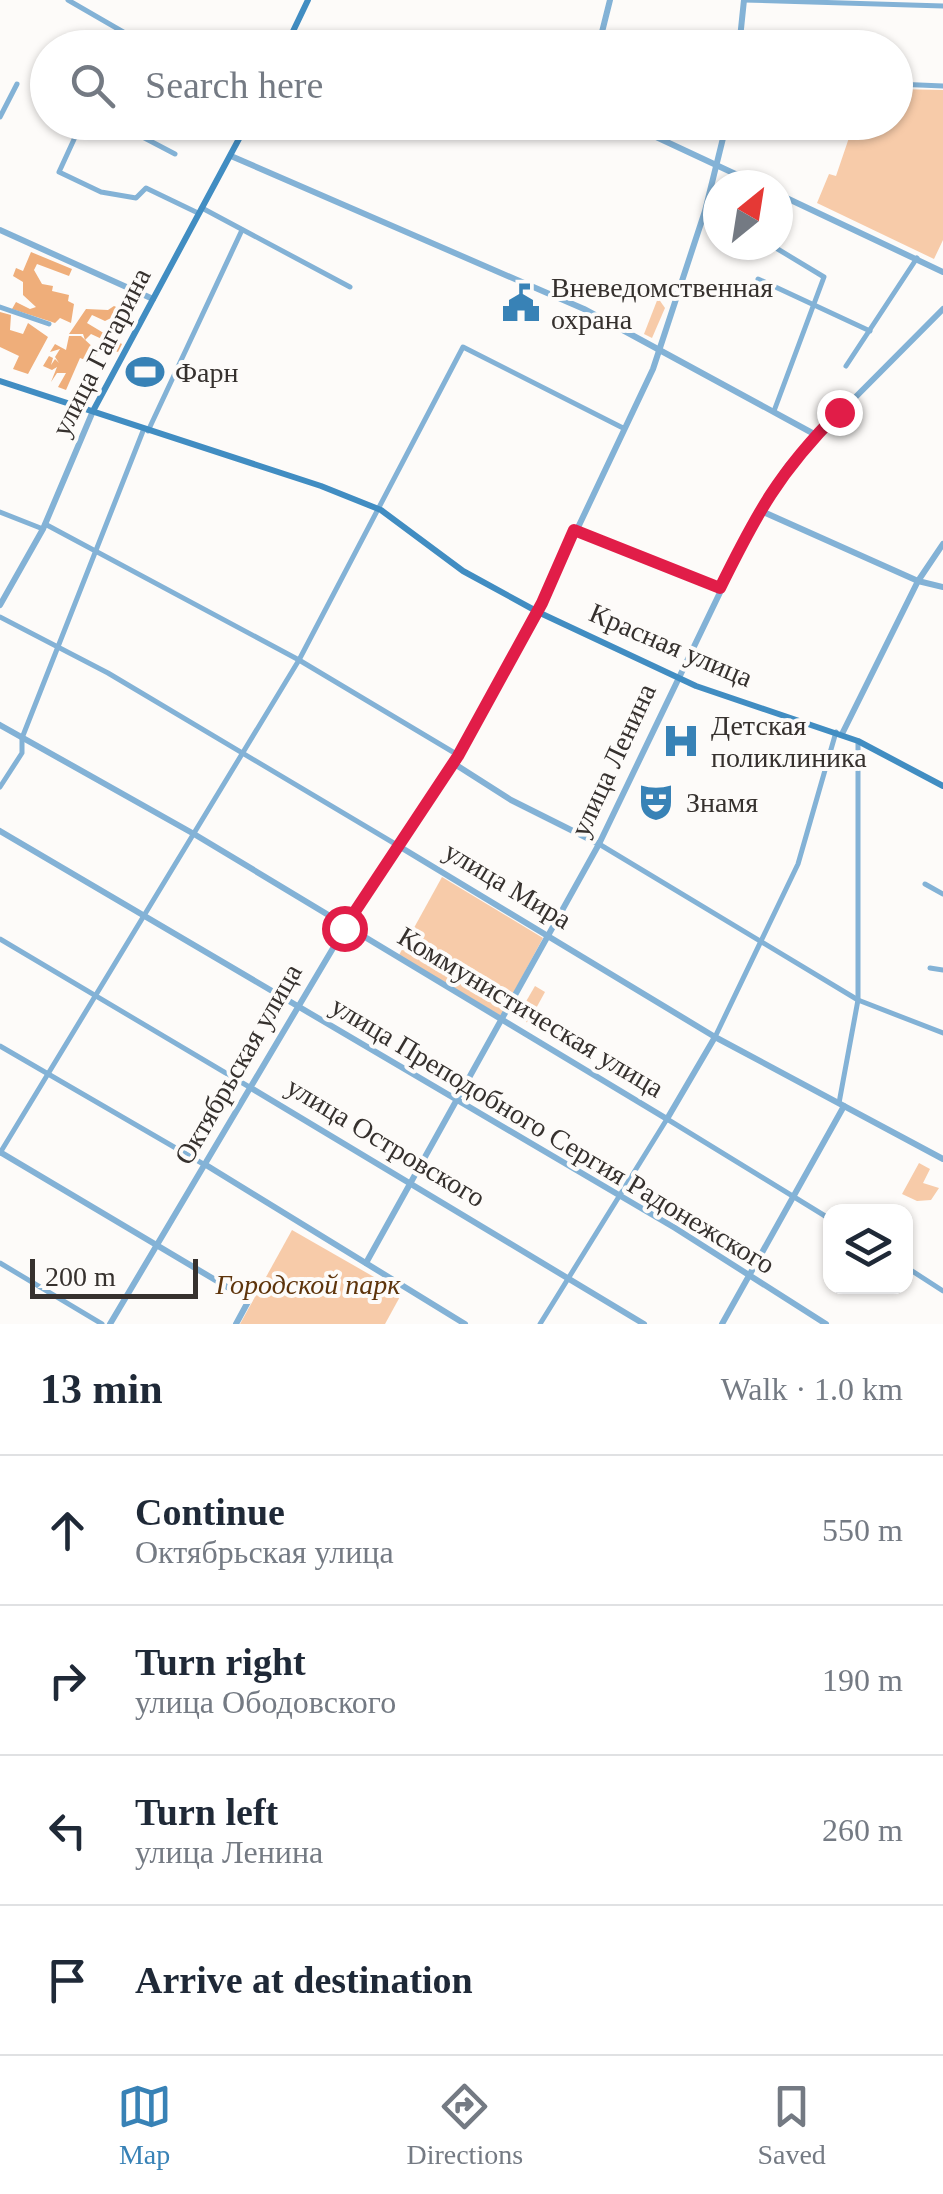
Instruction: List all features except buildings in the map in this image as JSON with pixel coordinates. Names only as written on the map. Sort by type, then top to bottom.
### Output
[{"type":"main road","points":[[294,30],[308,0]]},
{"type":"main road","name":"улица Гагарина","points":[[92,411],[238,140]]},
{"type":"main road","name":"Красная улица","points":[[0,381],[322,486],[381,510],[463,571],[538,612],[676,677],[858,741],[943,786]]},
{"type":"street","points":[[68,0],[120,30]]},
{"type":"street","points":[[602,30],[610,0]]},
{"type":"street","points":[[740,30],[742,0],[943,6]]},
{"type":"street","points":[[0,117],[17,84]]},
{"type":"street","points":[[913,85],[943,86]]},
{"type":"street","points":[[73,140],[58,172],[101,192],[136,198],[146,188],[242,230],[350,287]]},
{"type":"street","points":[[149,140],[176,154]]},
{"type":"street","points":[[662,140],[727,170]]},
{"type":"street","name":"Октябрьская улица","points":[[717,170],[723,140]]},
{"type":"street","points":[[230,156],[584,309],[816,435]]},
{"type":"street","points":[[793,201],[943,272]]},
{"type":"street","name":"Октябрьская улица","points":[[110,1324],[344,928],[456,759],[538,612],[653,369],[703,217]]},
{"type":"street","points":[[0,230],[153,299]]},
{"type":"street","points":[[0,787],[22,752],[22,738],[92,551],[242,230]]},
{"type":"street","points":[[774,411],[824,277],[793,258]]},
{"type":"street","points":[[846,366],[917,258]]},
{"type":"street","points":[[758,279],[870,331]]},
{"type":"street","points":[[0,307],[48,324]]},
{"type":"street","name":"улица Ленина","points":[[366,1263],[599,844],[759,510],[788,465],[943,309]]},
{"type":"street","points":[[236,1324],[250,1300],[156,1248],[0,1152],[299,660],[381,510],[463,346],[623,428]]},
{"type":"street","name":"улица Гагарина","points":[[0,606],[44,526],[92,411]]},
{"type":"street","points":[[759,510],[918,581],[943,588]]},
{"type":"street","points":[[0,512],[44,526],[299,660],[456,759],[511,800],[599,844],[858,1000],[943,1033]]},
{"type":"street","points":[[574,530],[720,588]]},
{"type":"street","points":[[540,1324],[716,1037],[798,864],[839,733],[918,581],[943,544]]},
{"type":"street","name":"улица Мира","points":[[0,618],[244,752],[716,1037],[943,1159]]},
{"type":"street","name":"Коммунистическая улица","points":[[0,725],[194,834],[823,1215]]},
{"type":"street","points":[[722,1324],[842,1105],[858,1000],[858,741]]},
{"type":"street","name":"улица Преподобного Сергия Радонежского","points":[[0,832],[620,1196],[826,1324]]},
{"type":"street","points":[[925,884],[943,894]]},
{"type":"street","name":"улица Островского","points":[[0,939],[644,1324]]},
{"type":"street","points":[[930,968],[943,970]]},
{"type":"street","points":[[0,1046],[206,1165],[465,1324]]},
{"type":"street","points":[[0,1263],[102,1324]]},
{"type":"street","points":[[913,1272],[943,1291]]},
{"type":"green space","points":[[913,89],[943,90],[943,240],[934,259],[817,203],[829,174],[836,176],[848,140],[913,140]]},
{"type":"green space","points":[[658,298],[665,308],[652,338],[644,334]]},
{"type":"green space","points":[[442,877],[543,938],[501,1016],[399,955]]},
{"type":"green space","points":[[535,986],[545,992],[528,1023],[517,1017]]},
{"type":"green space","points":[[919,1163],[930,1169],[923,1183],[939,1188],[931,1200],[917,1201],[902,1194]]},
{"type":"green space","name":"Городской парк","points":[[292,1230],[402,1293],[385,1324],[240,1324]]},
{"type":"shaded area","points":[[31,252],[72,269],[69,276],[37,264],[34,270],[42,284],[69,295],[68,301],[74,304],[71,323],[60,318],[55,323],[12,309],[16,302],[30,309],[36,307],[23,295],[23,282],[13,276],[16,268],[23,271]]},
{"type":"shaded area","points":[[114,306],[125,311],[105,321],[92,315],[87,323],[122,344],[118,352],[103,346],[104,340],[91,334],[85,340],[83,334],[69,334],[86,309],[108,310]]},
{"type":"shaded area","points":[[0,312],[11,315],[10,330],[23,334],[28,323],[48,337],[28,374],[13,369],[19,356],[0,347]]},
{"type":"shaded area","points":[[69,336],[81,336],[97,351],[95,357],[106,362],[104,367],[80,358],[66,390],[58,387],[66,373],[57,373],[51,382],[57,367],[52,370],[43,366],[49,356],[53,358],[51,365],[55,359],[59,363],[55,357],[60,349],[50,352],[55,344],[66,350]]},
{"type":"place","name":"Вневедомственная охрана","points":[[521,303]]},
{"type":"place","name":"Фарн","points":[[145,372]]},
{"type":"place","name":"Детская поликлиника","points":[[681,741]]},
{"type":"place","name":"Знамя","points":[[656,802]]},
{"type":"route","points":[[344,928],[458,756],[542,603],[574,530],[720,588],[764,502],[788,465],[839,412]]}]
